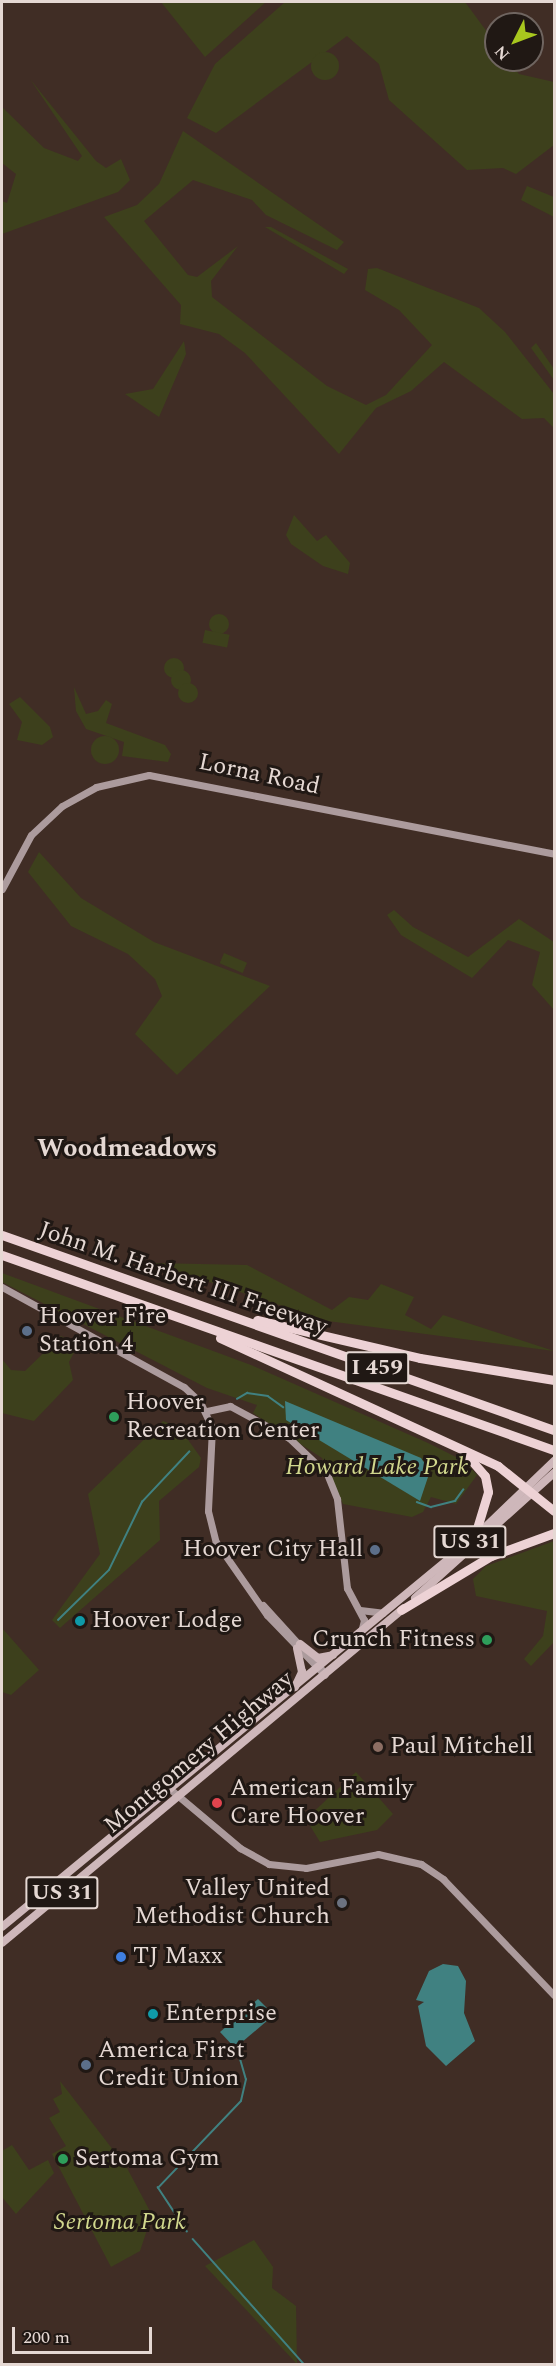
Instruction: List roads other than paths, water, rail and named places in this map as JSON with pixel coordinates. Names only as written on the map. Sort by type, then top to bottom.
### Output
[{"type":"highway","name":"John M. Harbert III Freeway","points":[[2,1235],[553,1430]]},
{"type":"highway","name":"John M. Harbert III Freeway","points":[[2,1256],[555,1450]]},
{"type":"highway","points":[[204,1306],[409,1356],[555,1380]]},
{"type":"highway","points":[[197,1325],[259,1359],[454,1444],[530,1492],[555,1511]]},
{"type":"highway","points":[[454,1444],[485,1476],[488,1505],[474,1538]]},
{"type":"highway","points":[[400,1610],[491,1556],[555,1533]]},
{"type":"main road","name":"Montgomery Highway","points":[[2,1927],[293,1690],[400,1610],[530,1492],[555,1461]]},
{"type":"main road","name":"Montgomery Highway","points":[[2,1943],[191,1785],[385,1612],[555,1473]]},
{"type":"main road","points":[[298,1646],[318,1658],[337,1654]]},
{"type":"main road","points":[[293,1690],[302,1672],[298,1646]]},
{"type":"street","name":"Lorna Road","points":[[2,889],[31,836],[62,806],[96,787],[149,776],[555,855]]},
{"type":"street","points":[[2,1287],[184,1387],[207,1411],[214,1446],[207,1491],[213,1535],[225,1559],[261,1604],[321,1671]]},
{"type":"street","points":[[207,1411],[230,1406],[289,1438],[327,1474],[337,1499],[347,1588],[360,1610],[360,1634]]},
{"type":"street","points":[[360,1610],[385,1612]]},
{"type":"street","points":[[190,1809],[186,1798],[191,1785]]},
{"type":"street","points":[[170,1789],[190,1809],[269,1864],[306,1868],[378,1854],[421,1864],[443,1879],[555,1995]]},
{"type":"water","points":[[285,1401],[421,1458],[430,1471],[420,1501],[286,1420]]},
{"type":"water","points":[[443,1964],[458,1966],[466,1981],[464,2013],[475,2041],[446,2066],[426,2046],[418,2006],[424,2002],[416,2000],[429,1971]]},
{"type":"water","points":[[258,1999],[268,2009],[268,2020],[235,2048],[220,2032]]},
{"type":"waterway","points":[[237,1399],[247,1393],[268,1396],[283,1407]]},
{"type":"waterway","points":[[58,1620],[109,1570],[142,1502],[189,1452]]},
{"type":"waterway","points":[[417,1502],[431,1507],[455,1501],[463,1490]]},
{"type":"waterway","points":[[187,2232],[158,2188],[241,2101],[246,2080],[237,2048]]},
{"type":"waterway","points":[[193,2239],[304,2364]]},
{"type":"place","name":"Hoover Fire Station 4","points":[[27,1331]]},
{"type":"place","name":"Hoover Recreation Center","points":[[114,1417]]},
{"type":"place","name":"Hoover City Hall","points":[[375,1550]]},
{"type":"place","name":"Hoover Lodge","points":[[80,1621]]},
{"type":"place","name":"Crunch Fitness","points":[[487,1640]]},
{"type":"place","name":"Paul Mitchell","points":[[378,1747]]},
{"type":"place","name":"American Family Care Hoover","points":[[217,1803]]},
{"type":"place","name":"Valley United Methodist Church","points":[[342,1903]]},
{"type":"place","name":"TJ Maxx","points":[[121,1957]]},
{"type":"place","name":"Enterprise","points":[[153,2014]]},
{"type":"place","name":"America First Credit Union","points":[[86,2065]]},
{"type":"place","name":"Sertoma Gym","points":[[63,2159]]},
{"type":"district","name":"Woodmeadows","points":[[127,1149]]},
{"type":"park label","name":"Howard Lake Park","points":[[377,1468]]},
{"type":"park label","name":"Sertoma Park","points":[[120,2223]]}]
